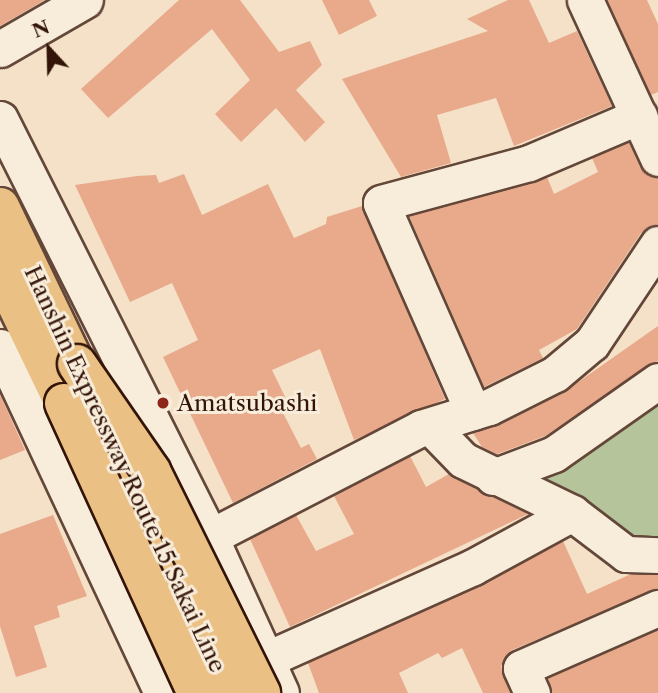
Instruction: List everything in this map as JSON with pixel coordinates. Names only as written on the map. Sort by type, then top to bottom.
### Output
[{"type":"highway","name":"Hanshin Expressway Route 15 Sakai Line","points":[[0,207],[77,364],[230,693]]},
{"type":"highway","name":"Hanshin Expressway Route 15 Sakai Line","points":[[0,270],[197,693]]},
{"type":"highway","points":[[77,364],[151,471],[263,676]]},
{"type":"street","points":[[0,49],[85,0]]},
{"type":"street","points":[[585,0],[658,158]]},
{"type":"street","points":[[473,411],[381,203],[529,163],[639,116]]},
{"type":"street","points":[[0,119],[210,537],[263,676],[281,693]]},
{"type":"street","points":[[210,537],[430,426],[473,411],[555,374],[592,343],[649,287],[658,244]]},
{"type":"street","points":[[0,347],[162,693]]},
{"type":"street","points":[[493,477],[554,454],[658,381]]},
{"type":"street","points":[[430,426],[463,460],[493,477],[572,513],[626,554],[658,555]]},
{"type":"street","points":[[168,693],[263,676],[572,513]]},
{"type":"street","points":[[532,693],[521,668],[658,609]]},
{"type":"green space","points":[[658,393],[658,543],[606,528],[529,472],[601,444]]},
{"type":"building","points":[[0,0],[45,0],[0,26]]},
{"type":"building","points":[[179,0],[240,0],[279,52],[310,41],[322,65],[296,90],[325,122],[305,142],[276,108],[241,142],[215,114],[250,80],[212,29],[108,118],[81,89]]},
{"type":"building","points":[[322,0],[369,0],[377,16],[339,35]]},
{"type":"building","points":[[508,0],[529,0],[549,43],[577,31],[612,106],[514,146],[496,98],[437,115],[451,163],[401,177],[342,79],[488,31],[467,19]]},
{"type":"building","points":[[607,0],[647,0],[658,24],[658,92],[651,95]]},
{"type":"building","points":[[629,142],[640,167],[658,178],[658,224],[641,233],[577,329],[539,350],[543,358],[484,387],[409,216],[547,177],[554,194],[598,172],[592,158]]},
{"type":"building","points":[[184,174],[202,215],[268,184],[294,238],[326,224],[327,217],[362,206],[445,399],[354,440],[320,349],[272,370],[290,407],[282,411],[301,448],[309,444],[317,459],[233,503],[163,357],[198,340],[172,283],[130,302],[75,185],[156,175],[159,183]]},
{"type":"building","points":[[658,326],[658,361],[545,436],[497,454],[482,447],[473,433],[564,392]]},
{"type":"building","points":[[0,394],[25,450],[0,460]]},
{"type":"building","points":[[410,456],[426,487],[449,474],[528,514],[290,627],[250,539],[296,515],[316,551],[354,534],[334,496]]},
{"type":"building","points":[[53,515],[87,596],[57,606],[60,617],[34,626],[47,667],[16,677],[0,626],[0,534]]},
{"type":"building","points":[[563,541],[587,594],[631,574],[658,575],[658,588],[512,650],[501,666],[510,693],[483,693],[462,648],[442,658],[438,653],[399,673],[408,693],[319,693],[308,663],[481,585]]},
{"type":"building","points":[[658,630],[658,693],[552,693],[548,678]]},
{"type":"place","name":"Amatsubashi","points":[[163,403]]}]
